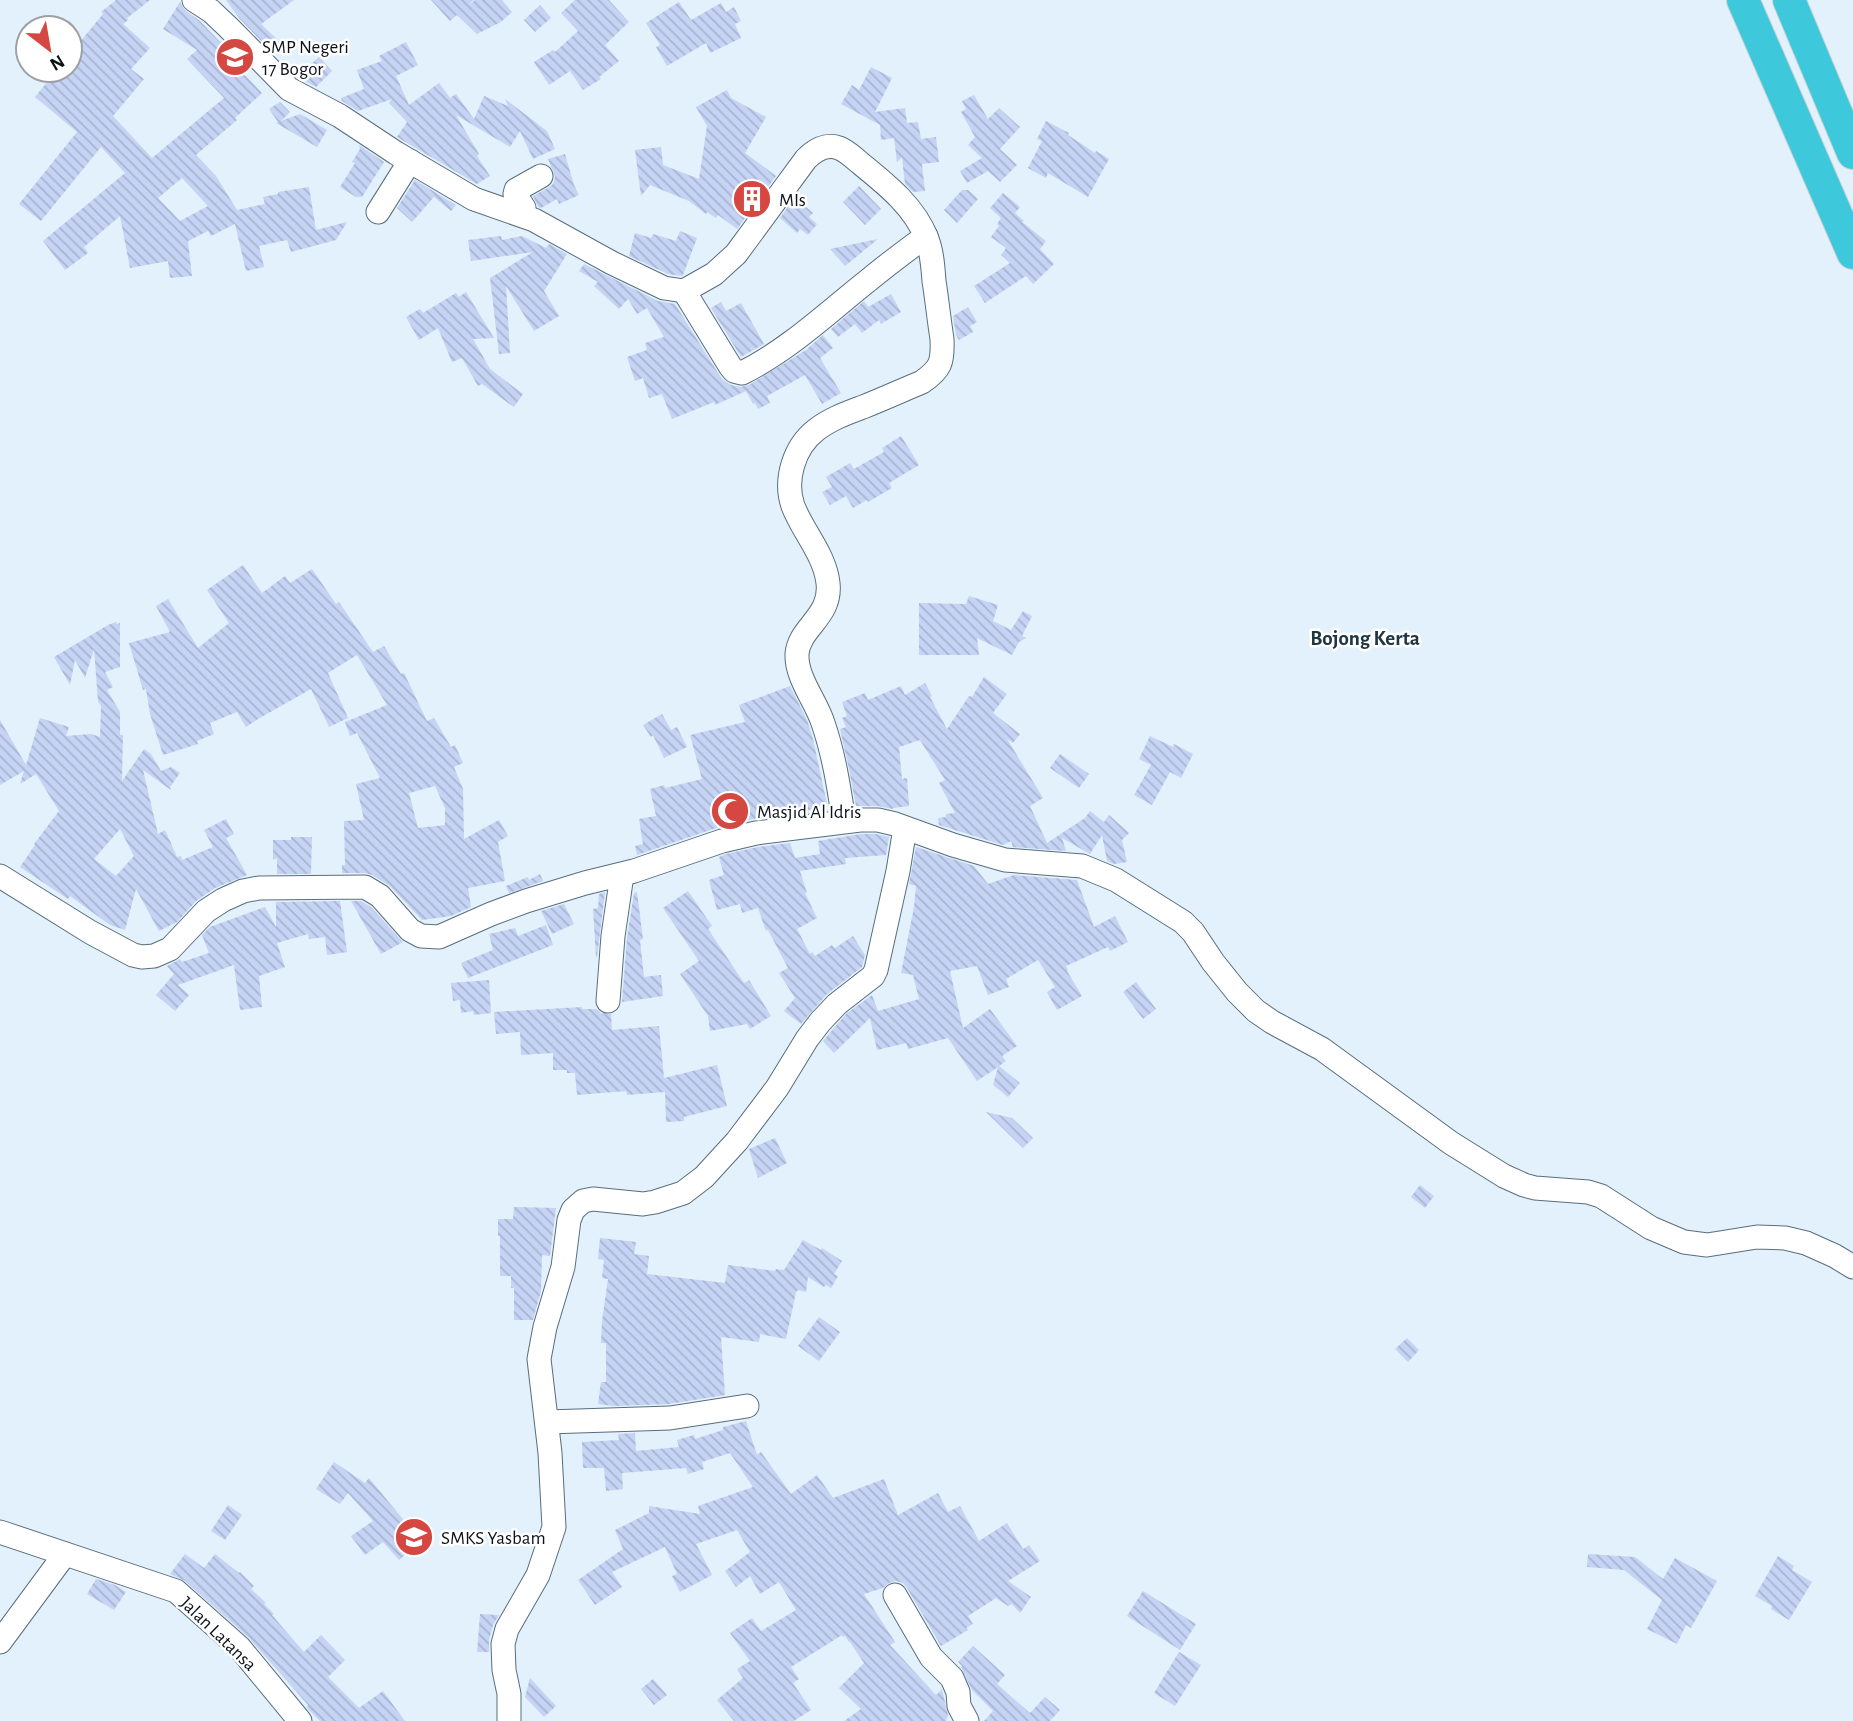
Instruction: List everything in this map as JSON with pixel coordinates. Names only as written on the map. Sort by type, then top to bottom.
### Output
[{"type":"highway","points":[[1743,0],[1853,253]]},
{"type":"highway","points":[[1789,0],[1853,153]]},
{"type":"street","points":[[194,0],[219,18],[289,89],[340,116],[474,199],[522,215],[664,288],[684,291],[714,274],[736,254],[806,159],[821,148],[839,148],[873,173],[907,206],[926,236],[932,261],[942,339],[943,354],[940,365],[935,374],[922,382],[831,420],[813,432],[794,461],[789,484],[794,509],[821,560],[828,580],[828,597],[824,609],[799,643],[798,663],[824,724],[838,780],[844,821]]},
{"type":"street","points":[[378,212],[410,161]]},
{"type":"street","points":[[522,215],[524,208],[515,194],[516,190],[541,176]]},
{"type":"street","points":[[684,291],[730,366],[734,371],[742,373],[799,338],[926,236]]},
{"type":"street","points":[[0,876],[90,932],[142,957],[154,956],[170,949],[206,911],[232,895],[250,890],[365,887],[380,896],[410,930],[421,936],[444,936],[526,901],[622,875],[741,836],[844,821],[878,820],[998,858],[1074,864],[1116,880],[1188,926],[1237,992],[1256,1011],[1322,1049],[1451,1143],[1515,1182],[1546,1190],[1595,1193],[1660,1233],[1684,1242],[1707,1245],[1757,1237],[1785,1238],[1806,1243],[1835,1256],[1853,1268]]},
{"type":"street","points":[[509,1721],[503,1644],[507,1629],[538,1575],[554,1527],[540,1351],[563,1267],[569,1220],[573,1210],[583,1201],[593,1199],[643,1204],[669,1199],[683,1193],[705,1177],[726,1154],[777,1088],[820,1022],[837,1004],[869,981],[876,970],[905,828]]},
{"type":"street","points":[[608,1001],[613,936],[622,875]]},
{"type":"street","points":[[547,1422],[670,1418],[747,1406]]},
{"type":"street","name":"Jalan Latansa","points":[[0,1532],[176,1591],[239,1647],[300,1721]]},
{"type":"street","points":[[0,1642],[65,1554]]},
{"type":"street","points":[[895,1595],[931,1657],[952,1678],[958,1692],[959,1706],[967,1721]]},
{"type":"building","points":[[116,0],[150,0],[123,24],[150,48],[131,69],[144,79],[113,116],[152,158],[224,98],[187,59],[197,50],[163,29],[180,2],[244,67],[240,70],[262,93],[235,118],[237,120],[196,155],[216,176],[237,210],[265,204],[263,197],[278,192],[309,187],[316,230],[347,222],[336,240],[291,252],[287,240],[259,246],[264,267],[246,271],[235,224],[211,236],[208,231],[188,241],[192,276],[170,278],[168,261],[130,268],[120,216],[84,247],[88,253],[65,270],[43,241],[125,173],[101,147],[41,221],[19,204],[77,132],[35,97],[46,84],[84,84],[84,37],[103,14],[101,12]],"holes":[[[182,178],[208,206],[180,221],[158,198]]]},
{"type":"building","points":[[226,0],[294,0],[261,24],[282,44],[273,53],[239,18]]},
{"type":"building","points":[[431,0],[473,0],[468,6],[475,0],[502,0],[512,12],[501,22],[477,34],[457,15],[450,21]]},
{"type":"building","points":[[575,0],[609,0],[629,22],[605,45],[619,61],[599,77],[601,79],[583,90],[570,71],[549,85],[534,62],[553,50],[555,52],[578,31],[561,13]]},
{"type":"building","points":[[679,2],[691,20],[721,3],[726,12],[734,7],[741,21],[735,24],[741,38],[710,53],[706,43],[667,66],[656,47],[660,45],[646,23]]},
{"type":"building","points":[[540,5],[551,18],[535,32],[524,20]]},
{"type":"building","points":[[406,42],[418,65],[396,76],[409,105],[439,83],[450,98],[456,94],[474,119],[484,96],[508,106],[505,99],[547,131],[555,149],[533,159],[520,131],[510,147],[456,115],[490,176],[477,184],[397,137],[407,122],[389,103],[392,99],[358,111],[342,101],[341,98],[364,89],[357,70],[382,61],[379,56]]},
{"type":"building","points":[[319,57],[332,71],[316,87],[297,77]]},
{"type":"building","points":[[871,67],[892,78],[875,112],[905,108],[907,123],[918,122],[921,139],[936,137],[939,162],[922,164],[925,191],[913,192],[905,184],[902,157],[897,162],[894,138],[881,140],[880,125],[841,104],[852,85],[859,90]]},
{"type":"building","points":[[727,90],[731,98],[766,117],[745,153],[776,176],[737,229],[718,215],[716,218],[707,212],[706,214],[689,201],[650,185],[641,196],[635,150],[661,147],[663,165],[699,179],[707,126],[696,107]]},
{"type":"building","points":[[974,95],[988,119],[999,108],[1020,127],[1000,149],[1017,165],[1000,182],[988,171],[967,183],[960,171],[982,158],[968,145],[975,137],[961,112],[966,109],[962,101]]},
{"type":"building","points":[[280,102],[290,112],[281,121],[300,114],[327,130],[317,147],[276,123],[278,122],[269,109]]},
{"type":"building","points":[[1046,121],[1109,159],[1088,197],[1048,173],[1046,178],[1028,168],[1042,141],[1037,139]]},
{"type":"building","points":[[359,145],[384,162],[362,197],[356,197],[340,187],[355,163],[352,162],[360,149]]},
{"type":"building","points":[[565,154],[579,195],[559,204],[557,199],[538,207],[533,196],[553,184],[555,177],[548,159]]},
{"type":"building","points":[[415,180],[456,205],[451,211],[434,197],[412,222],[397,208]]},
{"type":"building","points":[[859,186],[881,209],[865,225],[843,202]]},
{"type":"building","points":[[962,190],[968,190],[978,199],[957,223],[944,210]]},
{"type":"building","points":[[1003,193],[1020,207],[1015,213],[1024,221],[1022,222],[1046,241],[1040,249],[1054,264],[1033,284],[1026,276],[985,303],[974,286],[1010,263],[1001,255],[1006,248],[991,237],[1001,218],[990,208]]},
{"type":"building","points":[[795,197],[813,213],[809,217],[817,224],[808,235],[800,229],[797,233],[780,218]]},
{"type":"building","points":[[680,231],[697,238],[681,276],[668,274],[629,256],[635,233],[651,238],[653,234],[676,241]]},
{"type":"building","points":[[501,236],[502,240],[522,236],[546,248],[549,244],[567,254],[544,291],[559,316],[534,331],[506,286],[510,353],[499,354],[490,278],[533,252],[471,261],[468,240]]},
{"type":"building","points":[[878,239],[845,266],[830,249]]},
{"type":"building","points":[[584,264],[658,301],[675,304],[718,373],[731,385],[749,385],[806,350],[823,335],[833,348],[820,358],[841,393],[822,404],[805,375],[767,396],[770,403],[758,409],[746,391],[715,405],[714,402],[672,419],[662,394],[649,398],[643,378],[635,381],[627,357],[647,350],[645,343],[664,337],[647,308],[637,314],[628,299],[619,309],[594,286],[598,282],[579,271]]},
{"type":"building","points":[[466,292],[494,338],[473,339],[490,369],[523,394],[514,407],[482,384],[478,386],[462,358],[452,362],[438,328],[419,340],[406,317],[420,309],[423,313],[456,293],[459,297]]},
{"type":"building","points":[[891,294],[901,312],[881,324],[879,320],[862,333],[855,324],[838,337],[831,329],[864,301],[868,307]]},
{"type":"building","points":[[721,302],[726,311],[741,303],[764,344],[741,357],[711,308]]},
{"type":"building","points":[[968,307],[977,322],[970,326],[973,332],[959,340],[953,316]]},
{"type":"building","points":[[901,436],[919,465],[889,483],[892,488],[868,502],[867,500],[853,508],[846,496],[830,505],[822,492],[832,487],[826,477],[850,463],[854,469],[884,452],[882,448]]},
{"type":"building","points":[[243,565],[262,593],[285,576],[290,583],[312,569],[336,604],[339,602],[373,652],[384,646],[401,674],[404,673],[427,721],[434,718],[451,747],[455,745],[463,763],[454,767],[463,789],[464,839],[499,820],[508,836],[498,842],[505,881],[468,888],[471,907],[451,916],[422,920],[390,886],[372,875],[342,873],[342,865],[345,865],[344,821],[364,820],[356,784],[380,778],[357,733],[350,736],[345,722],[387,705],[357,655],[328,673],[348,718],[329,727],[311,689],[246,727],[237,712],[210,723],[214,734],[197,741],[198,744],[163,755],[150,714],[146,689],[143,690],[129,643],[170,632],[156,606],[168,599],[198,648],[229,623],[207,590]],"holes":[[[435,786],[445,808],[445,825],[418,828],[409,793]]]},
{"type":"building","points":[[969,596],[998,605],[993,621],[1011,630],[1023,611],[1032,616],[1022,636],[1026,638],[1019,642],[1012,655],[977,638],[979,655],[919,655],[919,603],[966,604]]},
{"type":"building","points":[[120,623],[120,667],[105,672],[113,687],[107,690],[120,712],[120,735],[123,735],[122,781],[144,749],[151,754],[161,771],[171,767],[180,773],[170,787],[171,790],[143,770],[158,834],[165,830],[177,857],[181,856],[182,860],[213,847],[204,830],[226,819],[234,834],[226,838],[247,875],[215,888],[196,901],[177,922],[159,931],[136,889],[125,930],[110,925],[70,896],[68,899],[20,867],[59,811],[36,774],[20,784],[24,771],[0,785],[0,720],[26,765],[40,718],[69,727],[66,736],[91,734],[100,737],[101,706],[98,701],[94,649],[85,678],[75,660],[70,685],[54,657],[108,625]],"holes":[[[120,829],[134,856],[116,876],[94,859]]]},
{"type":"building","points":[[984,677],[1007,694],[993,713],[1020,734],[1013,743],[1007,739],[1043,798],[1030,806],[1047,843],[1085,818],[1090,811],[1104,822],[1109,815],[1129,833],[1122,840],[1127,862],[1114,864],[1107,861],[1102,835],[1090,854],[1062,838],[1066,851],[1013,847],[1011,841],[1003,845],[939,825],[938,818],[955,813],[939,783],[945,780],[920,740],[899,747],[902,779],[907,778],[909,806],[893,809],[856,806],[840,729],[846,727],[842,718],[847,716],[842,702],[865,693],[868,700],[901,686],[905,695],[925,683],[947,729]]},
{"type":"building","points":[[790,686],[813,739],[827,804],[797,814],[754,819],[719,827],[637,855],[635,846],[643,844],[639,819],[656,816],[650,789],[702,779],[690,735],[745,722],[739,705]]},
{"type":"building","points":[[662,714],[671,730],[677,727],[687,747],[664,758],[653,735],[651,737],[643,725]]},
{"type":"building","points":[[1150,736],[1193,754],[1181,778],[1170,772],[1152,805],[1134,795],[1151,765],[1139,759]]},
{"type":"building","points":[[1060,754],[1089,774],[1079,788],[1050,768]]},
{"type":"building","points":[[861,834],[889,837],[886,855],[845,858],[846,864],[800,871],[805,893],[817,918],[797,929],[810,954],[812,952],[815,956],[832,945],[835,948],[853,936],[865,955],[862,967],[827,994],[801,1024],[784,1011],[795,998],[779,973],[788,968],[768,930],[766,931],[758,908],[742,913],[740,904],[717,910],[709,880],[724,875],[719,857],[726,854],[790,843],[795,858],[820,854],[818,841]]},
{"type":"building","points":[[291,837],[312,837],[311,874],[277,874],[277,858],[273,860],[273,840],[291,840]]},
{"type":"building","points":[[916,847],[974,866],[988,884],[1014,875],[1077,880],[1094,927],[1115,916],[1128,942],[1110,951],[1108,947],[1066,966],[1082,996],[1057,1010],[1047,992],[1055,987],[1038,960],[1006,979],[1009,987],[988,995],[977,966],[950,971],[963,1028],[990,1009],[1017,1046],[1002,1056],[1006,1061],[999,1066],[1020,1083],[1008,1097],[993,1085],[998,1067],[977,1081],[948,1038],[908,1049],[906,1043],[877,1050],[870,1018],[834,1053],[823,1041],[846,1014],[872,995],[878,1011],[919,999],[913,975],[901,973],[914,907],[916,886],[909,884]]},
{"type":"building","points":[[540,874],[543,881],[509,893],[506,886]]},
{"type":"building","points":[[688,891],[712,926],[708,929],[744,983],[749,980],[771,1016],[750,1029],[747,1024],[710,1031],[708,1016],[680,974],[699,961],[663,908]]},
{"type":"building","points":[[605,892],[596,957],[593,909],[598,908],[599,894]]},
{"type":"building","points":[[637,892],[643,939],[640,940],[644,977],[661,975],[663,996],[622,1002],[627,938],[634,893]]},
{"type":"building","points":[[340,901],[347,952],[327,955],[325,937],[309,939],[308,934],[277,943],[285,967],[259,976],[262,1007],[240,1010],[234,965],[178,985],[189,995],[175,1011],[156,995],[174,974],[167,966],[180,959],[182,962],[209,953],[202,935],[210,927],[265,907],[276,927],[276,902]]},
{"type":"building","points":[[351,901],[361,901],[371,907],[403,942],[381,954]]},
{"type":"building","points":[[564,904],[574,924],[552,934],[541,911]]},
{"type":"building","points":[[546,925],[553,945],[468,978],[461,963],[493,950],[489,934],[515,928],[518,936]]},
{"type":"building","points":[[489,980],[491,1013],[461,1013],[460,1000],[453,1001],[451,983]]},
{"type":"building","points":[[1136,982],[1156,1009],[1143,1019],[1123,992]]},
{"type":"building","points":[[582,1007],[611,1014],[612,1030],[659,1026],[664,1078],[717,1065],[727,1106],[684,1117],[684,1121],[666,1122],[665,1092],[627,1095],[626,1091],[577,1095],[575,1073],[553,1070],[553,1053],[521,1055],[520,1032],[496,1034],[494,1012]]},
{"type":"building","points":[[986,1112],[1012,1118],[1033,1138],[1023,1148]]},
{"type":"building","points":[[775,1138],[787,1163],[758,1178],[749,1149]]},
{"type":"building","points":[[1420,1185],[1434,1196],[1425,1208],[1411,1197]]},
{"type":"building","points":[[514,1207],[556,1208],[550,1256],[542,1255],[541,1291],[533,1320],[514,1320],[514,1288],[511,1288],[511,1276],[500,1276],[498,1219],[513,1219]]},
{"type":"building","points":[[600,1238],[636,1242],[634,1254],[649,1256],[647,1274],[725,1283],[728,1265],[784,1270],[803,1240],[842,1261],[834,1274],[838,1276],[831,1288],[826,1285],[824,1287],[808,1277],[806,1292],[796,1292],[786,1339],[760,1334],[759,1342],[721,1337],[725,1395],[669,1404],[613,1406],[598,1404],[601,1382],[606,1382],[606,1343],[601,1343],[608,1279],[602,1278],[604,1260],[598,1259]]},
{"type":"building","points":[[819,1317],[840,1332],[819,1361],[798,1346]]},
{"type":"building","points":[[1407,1338],[1419,1350],[1408,1362],[1395,1349]]},
{"type":"building","points":[[746,1421],[757,1455],[761,1452],[791,1494],[817,1475],[833,1498],[884,1479],[898,1515],[938,1493],[948,1512],[960,1506],[979,1541],[1007,1523],[1023,1549],[1029,1545],[1040,1561],[1008,1581],[1031,1597],[1020,1613],[1012,1604],[1008,1606],[996,1598],[968,1616],[973,1624],[966,1628],[968,1630],[941,1646],[903,1583],[896,1581],[864,1594],[895,1642],[890,1645],[936,1695],[942,1689],[948,1715],[946,1721],[844,1721],[861,1709],[839,1688],[864,1663],[842,1635],[791,1667],[799,1679],[793,1683],[811,1710],[794,1721],[734,1721],[717,1700],[743,1678],[737,1669],[750,1661],[730,1633],[752,1618],[761,1631],[796,1610],[779,1582],[760,1594],[750,1576],[736,1587],[725,1571],[750,1552],[737,1530],[696,1544],[712,1575],[680,1592],[672,1576],[677,1574],[665,1547],[612,1572],[622,1587],[595,1605],[578,1580],[623,1549],[615,1530],[649,1513],[649,1506],[700,1514],[698,1506],[753,1487],[730,1453],[702,1462],[704,1469],[688,1474],[686,1468],[622,1473],[623,1489],[606,1491],[604,1468],[583,1468],[582,1442],[619,1440],[618,1434],[635,1433],[636,1451],[679,1447],[677,1440],[694,1435],[695,1439]]},
{"type":"building","points":[[334,1462],[365,1483],[369,1478],[421,1541],[399,1560],[383,1542],[365,1555],[351,1536],[373,1521],[348,1493],[340,1504],[316,1489]]},
{"type":"building","points":[[228,1505],[242,1515],[225,1540],[211,1531]]},
{"type":"building","points":[[185,1554],[204,1568],[215,1554],[240,1572],[254,1586],[251,1589],[266,1603],[264,1604],[274,1614],[272,1615],[304,1652],[321,1635],[345,1660],[328,1677],[359,1708],[383,1691],[405,1721],[320,1721],[248,1637],[185,1581],[170,1574]]},
{"type":"building","points":[[1588,1554],[1635,1557],[1663,1579],[1675,1558],[1717,1581],[1691,1628],[1686,1625],[1677,1644],[1647,1629],[1662,1600],[1624,1570],[1587,1567]]},
{"type":"building","points":[[1778,1556],[1794,1566],[1792,1570],[1812,1582],[1789,1620],[1755,1596]]},
{"type":"building","points":[[96,1579],[126,1592],[114,1610],[87,1594]]},
{"type":"building","points":[[1143,1591],[1196,1624],[1180,1650],[1127,1616]]},
{"type":"building","points":[[480,1614],[499,1615],[493,1625],[489,1652],[477,1652]]},
{"type":"building","points":[[973,1646],[1005,1675],[997,1684],[1030,1713],[1045,1697],[1060,1710],[1050,1721],[984,1721],[993,1711],[972,1690],[958,1662]]},
{"type":"building","points":[[1179,1652],[1201,1665],[1175,1706],[1154,1693]]},
{"type":"building","points":[[530,1678],[556,1706],[544,1717],[525,1697]]},
{"type":"building","points":[[653,1679],[667,1695],[654,1705],[641,1689]]},
{"type":"place","name":"SMP Negeri 17 Bogor","points":[[235,57]]},
{"type":"place","name":"MIs","points":[[752,199]]},
{"type":"place","name":"Masjid Al Idris","points":[[730,811]]},
{"type":"place","name":"SMKS Yasbam","points":[[414,1537]]},
{"type":"district","name":"Bojong Kerta","points":[[1365,638]]}]
